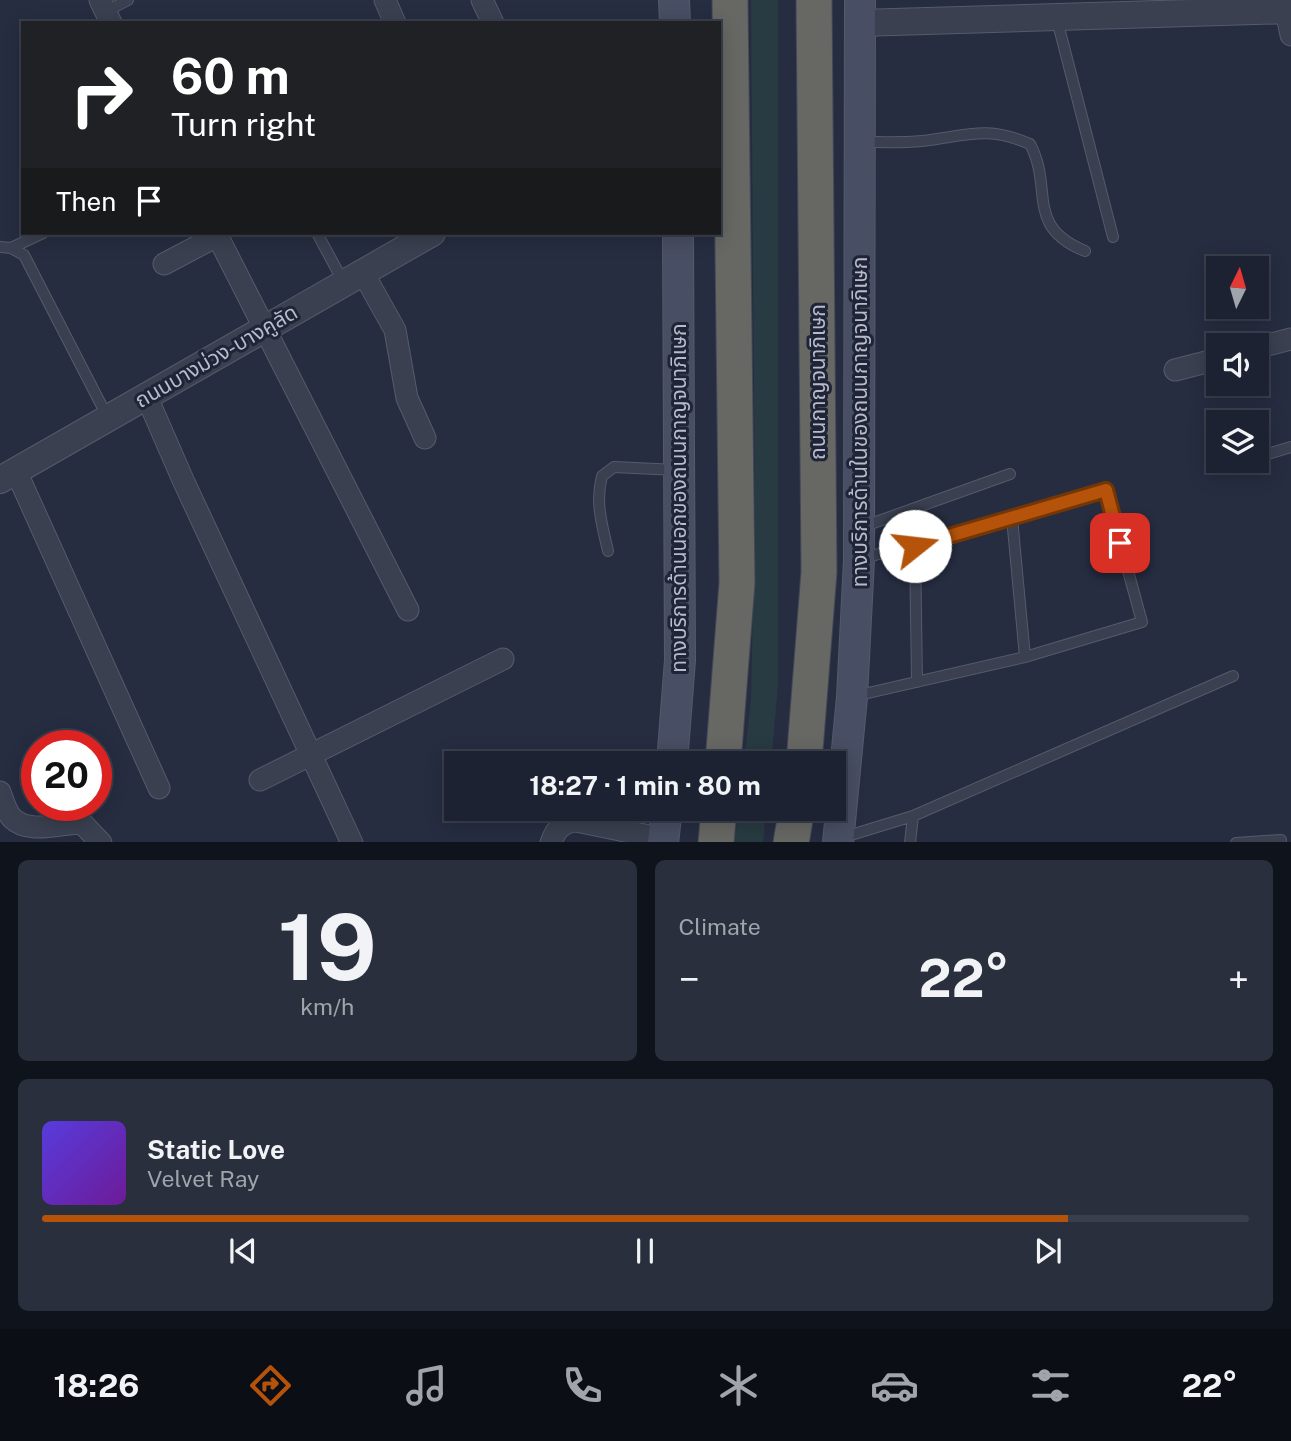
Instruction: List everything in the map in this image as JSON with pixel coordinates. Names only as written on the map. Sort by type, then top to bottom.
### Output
[{"type":"highway","points":[[724,751],[737,570],[730,0]]},
{"type":"highway","name":"ถนนกาญจนาภิเษก","points":[[805,751],[819,572],[814,0]]},
{"type":"highway","points":[[716,842],[718,821]]},
{"type":"highway","points":[[791,842],[795,821]]},
{"type":"main road","points":[[674,0],[675,21]]},
{"type":"main road","name":"ทางบริการด้านในของถนนกาญจนาภิเษก","points":[[838,841],[852,697],[859,560],[860,12]]},
{"type":"main road","name":"ทางบริการด้านนอกของถนนกาญจนาภิเษก","points":[[673,751],[680,660],[678,235]]},
{"type":"main road","points":[[663,841],[665,821]]},
{"type":"street","points":[[385,0],[394,21]]},
{"type":"street","points":[[482,0],[492,21]]},
{"type":"street","points":[[860,12],[1056,16],[1226,5],[1289,19]]},
{"type":"street","points":[[164,264],[216,235],[408,610]]},
{"type":"street","name":"ถนนบางม่วง-บางคูลัด","points":[[5,476],[428,235]]},
{"type":"street","points":[[353,277],[396,330],[407,398],[425,438]]},
{"type":"street","points":[[1269,345],[1291,339]]},
{"type":"street","points":[[1175,370],[1206,362]]},
{"type":"street","points":[[146,395],[310,757],[352,842]]},
{"type":"street","points":[[5,476],[159,788]]},
{"type":"street","points":[[260,780],[503,659]]},
{"type":"street","points":[[0,792],[11,817],[23,824],[37,827],[82,823],[101,842]]},
{"type":"street","points":[[551,842],[555,831],[567,822],[576,821],[663,841]]},
{"type":"lane","points":[[105,12],[128,0]]},
{"type":"lane","points":[[1056,16],[1113,237]]},
{"type":"lane","points":[[861,142],[920,141],[975,132],[1003,132],[1030,144],[1039,164],[1042,200],[1052,229],[1068,244],[1085,251]]},
{"type":"lane","points":[[6,247],[38,235]]},
{"type":"lane","points":[[319,235],[353,277]]},
{"type":"lane","points":[[6,247],[24,255],[108,418]]},
{"type":"lane","points":[[1269,454],[1291,447]]},
{"type":"lane","points":[[608,551],[599,514],[598,491],[601,476],[614,467],[680,470]]},
{"type":"lane","points":[[859,528],[1010,474]]},
{"type":"lane","points":[[852,697],[1025,657],[1142,622],[1106,490],[859,560]]},
{"type":"lane","points":[[1012,518],[1025,657]]},
{"type":"lane","points":[[915,546],[917,682]]},
{"type":"lane","points":[[838,841],[913,816],[1233,676]]},
{"type":"lane","points":[[910,842],[913,816]]},
{"type":"lane","points":[[1236,842],[1281,840]]},
{"type":"shaded area","points":[[751,0],[778,0],[778,685],[772,751],[745,751],[751,699],[755,519]]},
{"type":"shaded area","points":[[737,821],[765,821],[763,842],[734,842]]},
{"type":"route","points":[[915,546],[1106,490],[1120,543]]}]
